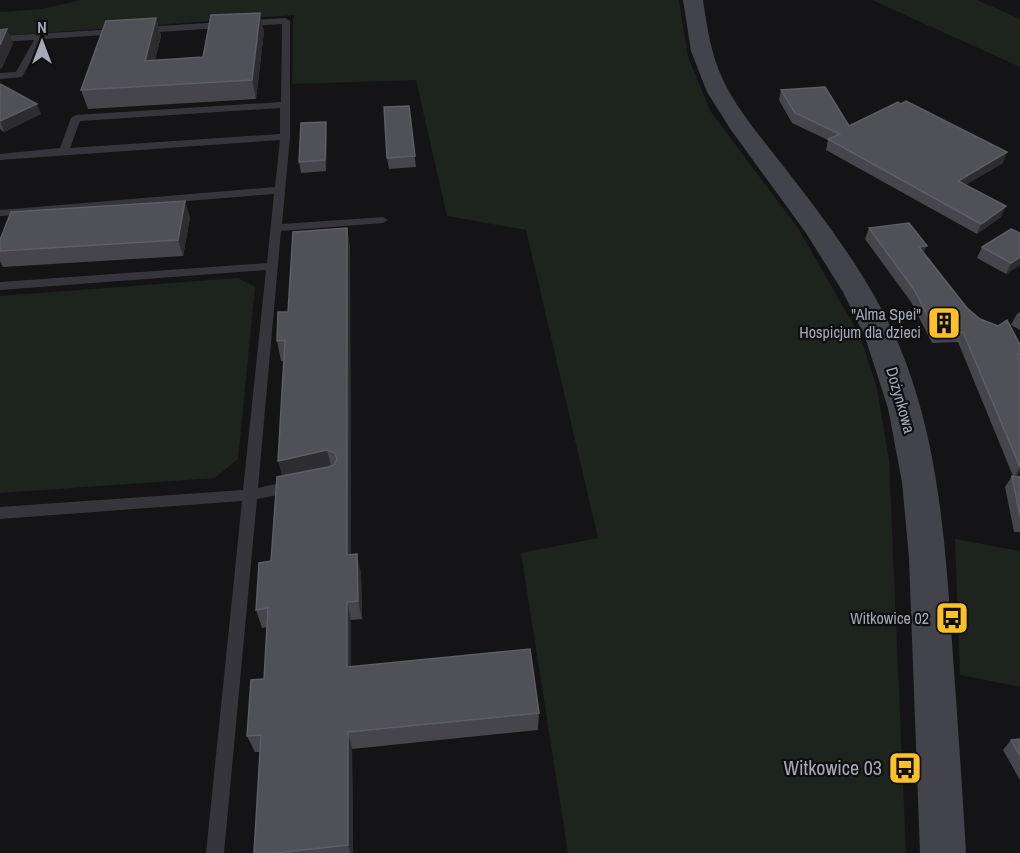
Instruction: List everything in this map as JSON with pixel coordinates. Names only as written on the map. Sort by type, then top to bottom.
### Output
[{"type":"street","name":"Dożynkowa","points":[[693,0],[705,60],[727,107],[813,223],[851,281],[880,335],[900,386],[916,458],[928,561],[943,853]]},
{"type":"lane","points":[[0,39],[286,21],[285,137],[215,853]]},
{"type":"lane","points":[[0,76],[19,75],[40,37]]},
{"type":"lane","points":[[64,151],[76,118],[285,105]]},
{"type":"lane","points":[[0,158],[64,151],[285,137]]},
{"type":"lane","points":[[0,213],[279,190]]},
{"type":"lane","points":[[276,228],[383,220]]},
{"type":"lane","points":[[0,286],[272,266]]},
{"type":"lane","points":[[0,513],[250,495],[308,483]]},
{"type":"shaded area","points":[[82,0],[679,0],[688,57],[711,112],[798,228],[861,338],[877,388],[889,460],[906,853],[568,853],[521,553],[598,538],[526,230],[447,216],[416,80],[292,84],[293,19],[295,15],[0,36],[0,12],[41,9]]},
{"type":"shaded area","points":[[872,0],[977,0],[1020,19],[1020,67]]},
{"type":"shaded area","points":[[238,278],[255,287],[238,459],[215,478],[0,493],[0,296]]},
{"type":"shaded area","points":[[955,539],[1020,551],[1020,687],[960,675]]},
{"type":"building","points":[[260,13],[252,80],[81,90],[106,21],[156,18],[145,61],[203,57],[211,15]]},
{"type":"building","points":[[7,29],[0,45],[0,30]]},
{"type":"building","points":[[0,84],[37,104],[0,121]]},
{"type":"building","points":[[825,87],[849,126],[898,102],[901,104],[906,101],[1007,152],[958,181],[1006,206],[981,224],[828,139],[840,134],[795,113],[781,90]]},
{"type":"building","points":[[409,106],[415,156],[387,158],[384,107]]},
{"type":"building","points":[[326,122],[325,160],[299,162],[301,123]]},
{"type":"building","points":[[185,201],[178,240],[0,251],[0,240],[11,212]]},
{"type":"building","points":[[909,223],[927,246],[919,247],[967,308],[980,319],[998,326],[1007,320],[1020,345],[1020,354],[1017,354],[1020,361],[1020,467],[963,332],[936,333],[915,291],[869,228]]},
{"type":"building","points":[[347,228],[347,555],[357,554],[358,601],[347,602],[347,667],[530,649],[539,713],[348,732],[348,845],[276,853],[254,853],[261,735],[247,736],[251,680],[264,679],[268,608],[256,610],[259,563],[271,561],[277,477],[328,467],[334,465],[337,459],[335,453],[327,450],[278,461],[285,340],[277,341],[278,312],[288,312],[293,232]]},
{"type":"building","points":[[1011,229],[1020,233],[1020,257],[1011,263],[982,247]]},
{"type":"building","points":[[1012,476],[1020,477],[1020,516]]},
{"type":"building","points":[[1020,739],[1020,756],[1011,740]]},
{"type":"place","name":"\"Alma Spei\" Hospicjum dla dzieci","points":[[944,323]]},
{"type":"place","name":"Witkowice 02","points":[[952,618]]},
{"type":"place","name":"Witkowice 03","points":[[905,768]]}]
